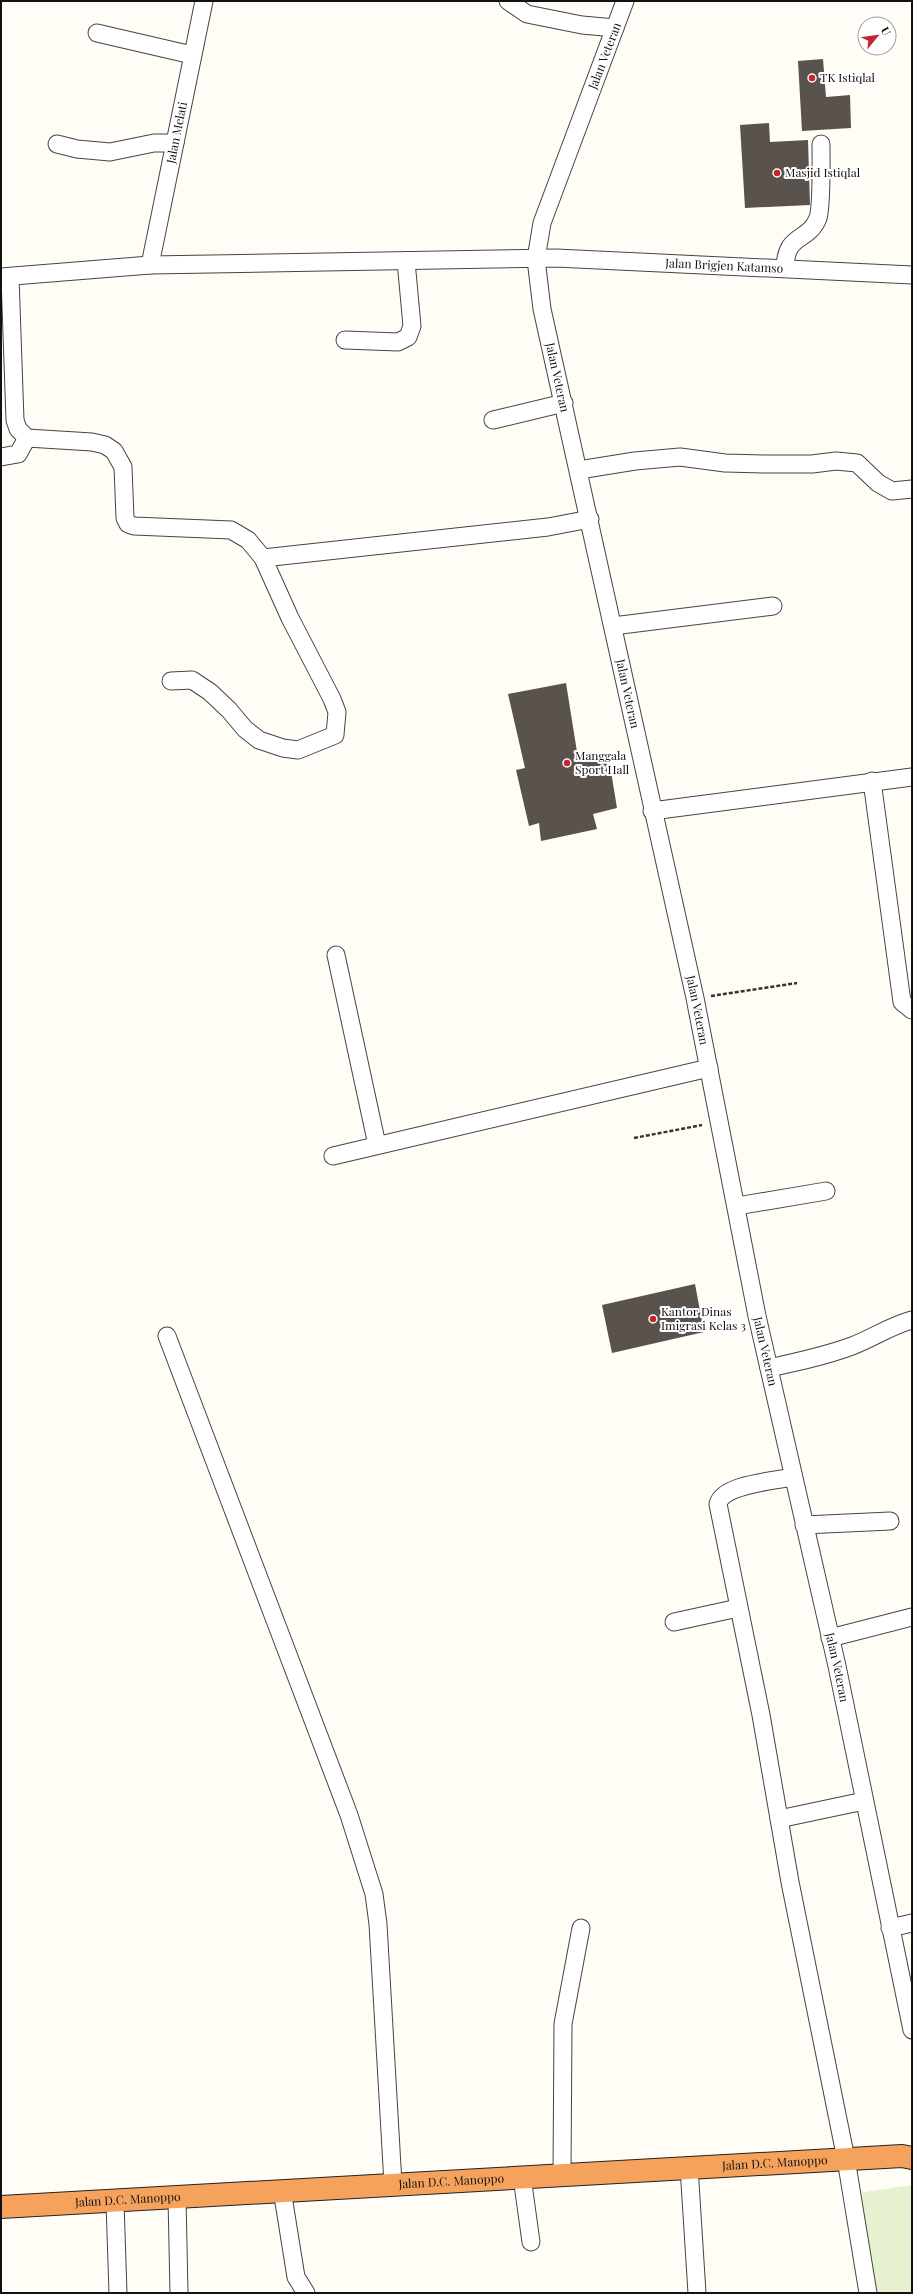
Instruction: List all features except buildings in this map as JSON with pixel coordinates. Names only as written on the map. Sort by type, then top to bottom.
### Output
[{"type":"highway","name":"Jalan D.C. Manoppo","points":[[1,2207],[115,2202],[282,2190],[909,2156]]},
{"type":"street","name":"Jalan Melati","points":[[150,266],[204,1]]},
{"type":"street","points":[[508,1],[527,14],[582,25],[615,28]]},
{"type":"street","name":"Jalan Veteran","points":[[625,1],[542,223],[536,259],[542,309],[580,470],[614,626],[626,692],[695,998],[769,1368],[830,1638],[912,2030]]},
{"type":"street","points":[[97,33],[192,55]]},
{"type":"street","points":[[57,144],[77,149],[110,152],[154,143],[175,143]]},
{"type":"street","points":[[785,268],[785,254],[791,243],[813,228],[819,215],[821,144]]},
{"type":"street","name":"Jalan Brigjen Katamso","points":[[6,277],[150,266],[536,259],[579,259],[912,275]]},
{"type":"street","points":[[345,340],[398,342],[408,337],[412,326],[406,262]]},
{"type":"street","points":[[6,277],[15,420],[18,429],[26,438],[92,442],[105,445],[114,451],[123,467],[124,513],[128,524],[134,526],[231,530],[248,540],[263,558],[290,618],[332,699],[337,712],[335,735],[298,750],[283,748],[260,740],[244,729],[229,710],[210,692],[192,680],[171,681]]},
{"type":"street","points":[[493,420],[564,403]]},
{"type":"street","points":[[1,457],[18,454],[26,438]]},
{"type":"street","points":[[580,470],[634,461],[680,457],[725,463],[812,464],[836,461],[857,463],[878,483],[892,491],[912,489]]},
{"type":"street","points":[[263,558],[548,527],[590,519]]},
{"type":"street","points":[[614,626],[773,606]]},
{"type":"street","points":[[652,811],[872,781],[912,777]]},
{"type":"street","points":[[872,781],[902,1002],[912,1010]]},
{"type":"street","points":[[336,955],[378,1146]]},
{"type":"street","points":[[334,1156],[709,1068]]},
{"type":"street","points":[[737,1206],[826,1191]]},
{"type":"street","points":[[769,1368],[803,1361],[834,1352],[854,1345],[880,1331],[912,1320]]},
{"type":"street","points":[[167,1336],[349,1815],[374,1894],[378,1924],[393,2184]]},
{"type":"street","points":[[793,1477],[732,1489],[719,1498],[718,1504],[761,1715],[816,2014],[846,2159],[868,2293]]},
{"type":"street","points":[[804,1525],[890,1522]]},
{"type":"street","points":[[674,1622],[738,1608]]},
{"type":"street","points":[[830,1638],[912,1617]]},
{"type":"street","points":[[779,1819],[864,1801]]},
{"type":"street","points":[[890,1928],[912,1923]]},
{"type":"street","points":[[562,2175],[563,2024],[581,1928]]},
{"type":"street","points":[[689,2167],[697,2293]]},
{"type":"street","points":[[522,2177],[531,2242]]},
{"type":"street","points":[[282,2190],[296,2277],[306,2293]]},
{"type":"street","points":[[177,2198],[179,2293]]},
{"type":"street","points":[[115,2202],[118,2293]]},
{"type":"path","points":[[695,998],[797,983]]},
{"type":"path","points":[[634,1138],[720,1122]]},
{"type":"green space","points":[[912,2185],[912,2293],[873,2293],[858,2193]]},
{"type":"place","name":"TK Istiqlal","points":[[812,78]]},
{"type":"place","name":"Masjid Istiqlal","points":[[777,173]]},
{"type":"place","name":"Manggala Sport Hall","points":[[567,763]]},
{"type":"place","name":"Kantor Dinas Imigrasi Kelas 3","points":[[653,1319]]}]
